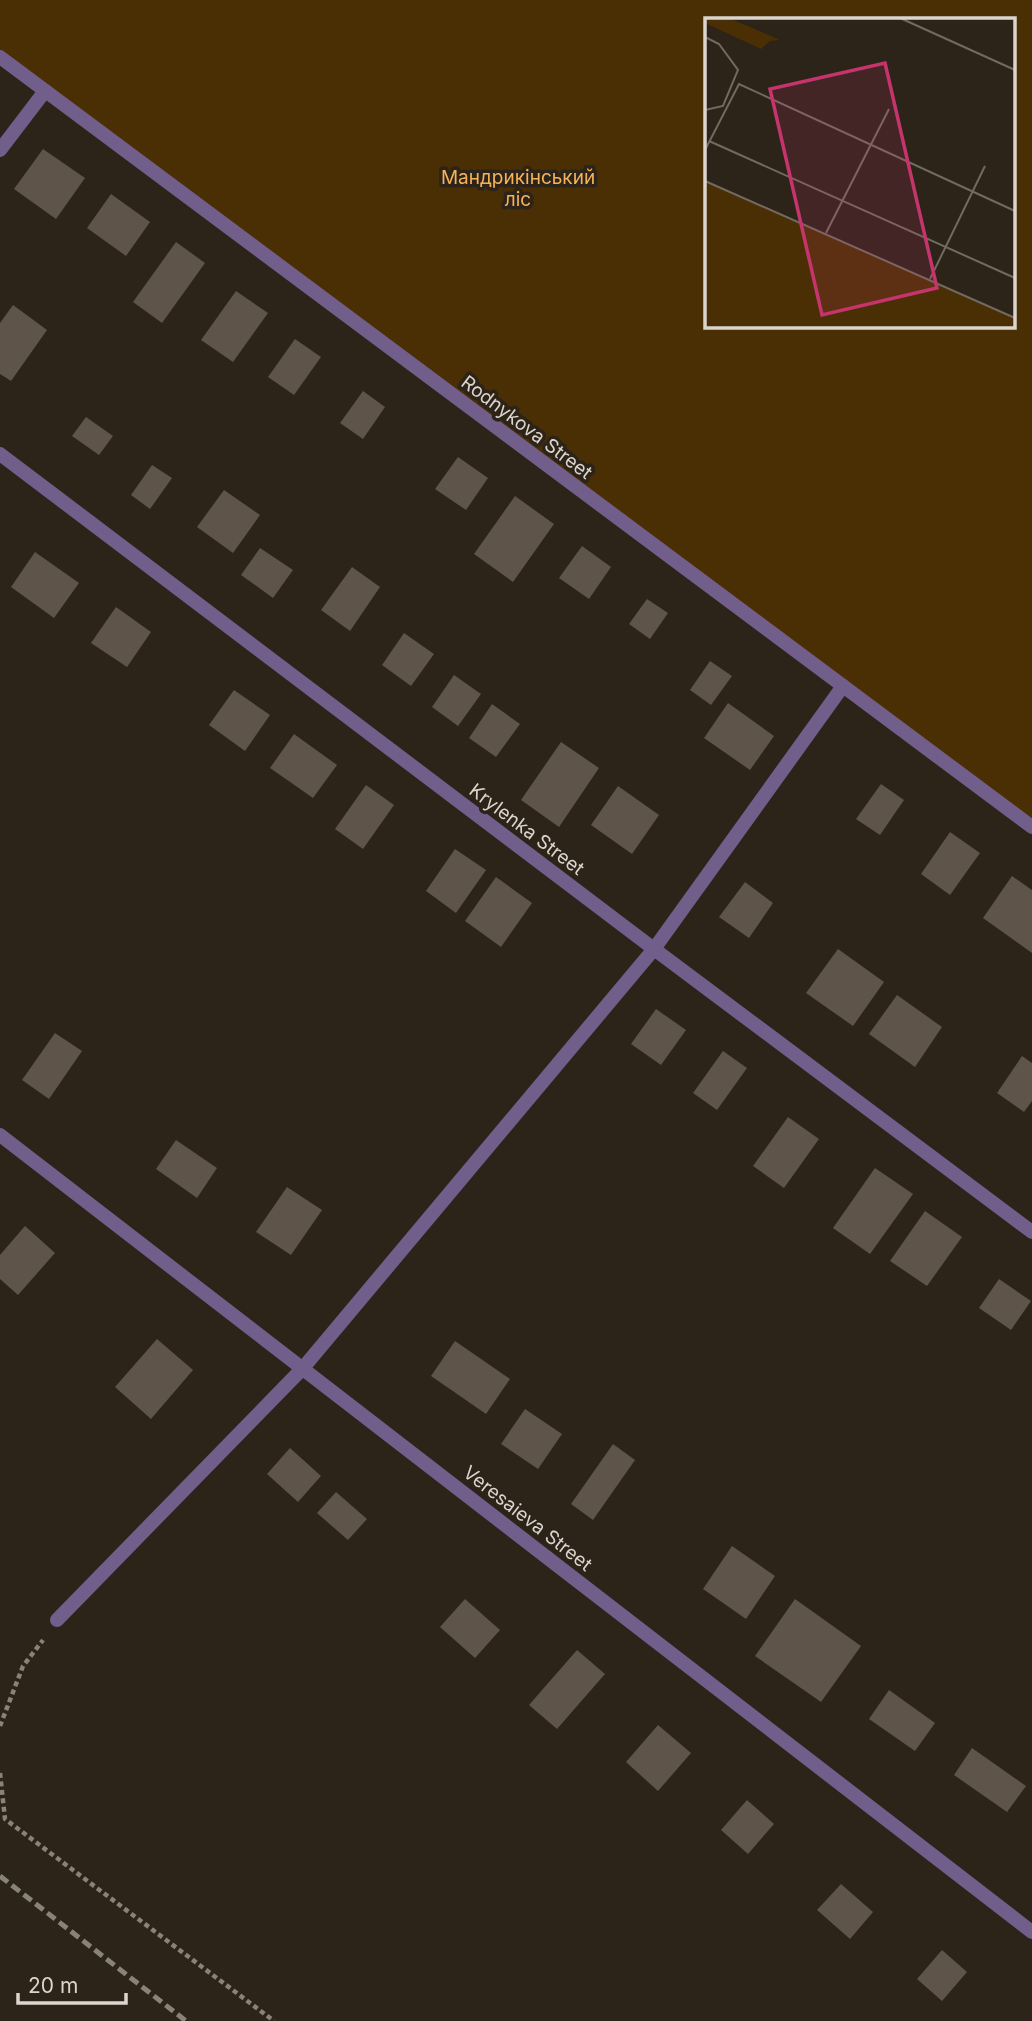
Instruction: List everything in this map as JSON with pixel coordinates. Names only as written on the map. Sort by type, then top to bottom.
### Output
[{"type":"street","name":"Rodnykova Street","points":[[0,57],[1032,827]]},
{"type":"street","points":[[0,150],[45,91]]},
{"type":"street","name":"Krylenka Street","points":[[0,454],[1032,1232]]},
{"type":"street","points":[[57,1620],[303,1368],[654,949],[842,686]]},
{"type":"street","name":"Veresaieva Street","points":[[0,1135],[1032,1932]]},
{"type":"path","points":[[0,1726],[23,1666],[57,1620]]},
{"type":"path","points":[[0,1773],[5,1819],[274,2021]]},
{"type":"green space","name":"Мандрикінський ліс","points":[[0,0],[1032,0],[1032,827],[0,57]]},
{"type":"building","points":[[43,149],[85,178],[56,219],[14,189]]},
{"type":"building","points":[[111,194],[150,222],[126,256],[87,228]]},
{"type":"building","points":[[176,242],[205,263],[162,323],[133,302]]},
{"type":"building","points":[[236,291],[268,313],[233,362],[201,340]]},
{"type":"building","points":[[13,305],[47,330],[11,381],[0,374],[0,323]]},
{"type":"building","points":[[295,339],[321,357],[294,395],[268,377]]},
{"type":"building","points":[[363,391],[385,407],[363,439],[340,423]]},
{"type":"building","points":[[86,417],[113,436],[99,455],[72,436]]},
{"type":"building","points":[[458,457],[488,478],[466,510],[435,489]]},
{"type":"building","points":[[152,465],[172,478],[150,509],[131,495]]},
{"type":"building","points":[[224,490],[260,515],[233,553],[197,527]]},
{"type":"building","points":[[515,496],[554,524],[513,582],[474,554]]},
{"type":"building","points":[[582,546],[611,567],[589,599],[559,578]]},
{"type":"building","points":[[260,548],[293,570],[273,598],[241,575]]},
{"type":"building","points":[[35,552],[79,583],[54,618],[11,587]]},
{"type":"building","points":[[352,567],[380,587],[350,631],[321,610]]},
{"type":"building","points":[[647,599],[668,613],[650,639],[629,624]]},
{"type":"building","points":[[116,607],[151,632],[127,667],[91,643]]},
{"type":"building","points":[[404,633],[434,654],[411,686],[382,665]]},
{"type":"building","points":[[710,661],[732,676],[711,705],[690,690]]},
{"type":"building","points":[[454,675],[481,694],[458,726],[432,707]]},
{"type":"building","points":[[234,690],[270,715],[245,751],[209,725]]},
{"type":"building","points":[[728,703],[774,736],[750,770],[704,738]]},
{"type":"building","points":[[492,704],[520,724],[496,757],[469,738]]},
{"type":"building","points":[[294,734],[337,765],[313,798],[270,768]]},
{"type":"building","points":[[561,742],[599,768],[559,827],[521,800]]},
{"type":"building","points":[[881,784],[904,800],[880,835],[856,819]]},
{"type":"building","points":[[366,785],[394,805],[363,849],[335,829]]},
{"type":"building","points":[[618,786],[659,815],[632,854],[591,825]]},
{"type":"building","points":[[950,832],[980,853],[950,895],[921,874]]},
{"type":"building","points":[[455,849],[486,870],[456,913],[426,891]]},
{"type":"building","points":[[1012,876],[1032,890],[1032,953],[983,918]]},
{"type":"building","points":[[496,877],[532,903],[501,947],[465,921]]},
{"type":"building","points":[[745,882],[773,903],[749,938],[719,917]]},
{"type":"building","points":[[838,949],[884,982],[853,1026],[806,993]]},
{"type":"building","points":[[897,995],[942,1027],[915,1067],[869,1034]]},
{"type":"building","points":[[656,1009],[686,1030],[661,1065],[631,1044]]},
{"type":"building","points":[[55,1033],[82,1051],[49,1099],[22,1080]]},
{"type":"building","points":[[723,1051],[747,1068],[717,1110],[693,1093]]},
{"type":"building","points":[[1022,1056],[1032,1063],[1032,1101],[1024,1112],[997,1093]]},
{"type":"building","points":[[788,1117],[819,1139],[784,1188],[753,1166]]},
{"type":"building","points":[[176,1140],[217,1168],[197,1198],[156,1169]]},
{"type":"building","points":[[875,1168],[913,1194],[870,1254],[833,1228]]},
{"type":"building","points":[[287,1187],[322,1210],[291,1255],[256,1232]]},
{"type":"building","points":[[925,1211],[962,1237],[927,1286],[890,1261]]},
{"type":"building","points":[[25,1226],[55,1253],[18,1295],[0,1279],[0,1255]]},
{"type":"building","points":[[999,1279],[1031,1301],[1011,1330],[979,1308]]},
{"type":"building","points":[[157,1339],[193,1370],[151,1419],[115,1387]]},
{"type":"building","points":[[455,1341],[510,1379],[486,1414],[431,1376]]},
{"type":"building","points":[[525,1409],[562,1434],[538,1469],[501,1444]]},
{"type":"building","points":[[613,1444],[635,1460],[593,1520],[571,1504]]},
{"type":"building","points":[[290,1448],[321,1476],[298,1502],[267,1474]]},
{"type":"building","points":[[336,1492],[367,1519],[348,1540],[317,1513]]},
{"type":"building","points":[[732,1546],[775,1576],[746,1619],[703,1589]]},
{"type":"building","points":[[465,1599],[500,1630],[475,1658],[440,1627]]},
{"type":"building","points":[[795,1599],[861,1646],[821,1702],[755,1656]]},
{"type":"building","points":[[577,1650],[605,1674],[557,1729],[529,1705]]},
{"type":"building","points":[[889,1690],[935,1723],[915,1751],[869,1719]]},
{"type":"building","points":[[658,1725],[691,1753],[658,1791],[626,1762]]},
{"type":"building","points":[[972,1748],[1026,1786],[1007,1812],[954,1775]]},
{"type":"building","points":[[747,1800],[774,1824],[748,1854],[721,1830]]},
{"type":"building","points":[[841,1884],[873,1912],[850,1939],[817,1910]]},
{"type":"building","points":[[942,1950],[967,1972],[942,2001],[917,1979]]},
{"type":"railway","points":[[0,1876],[186,2021]]}]
